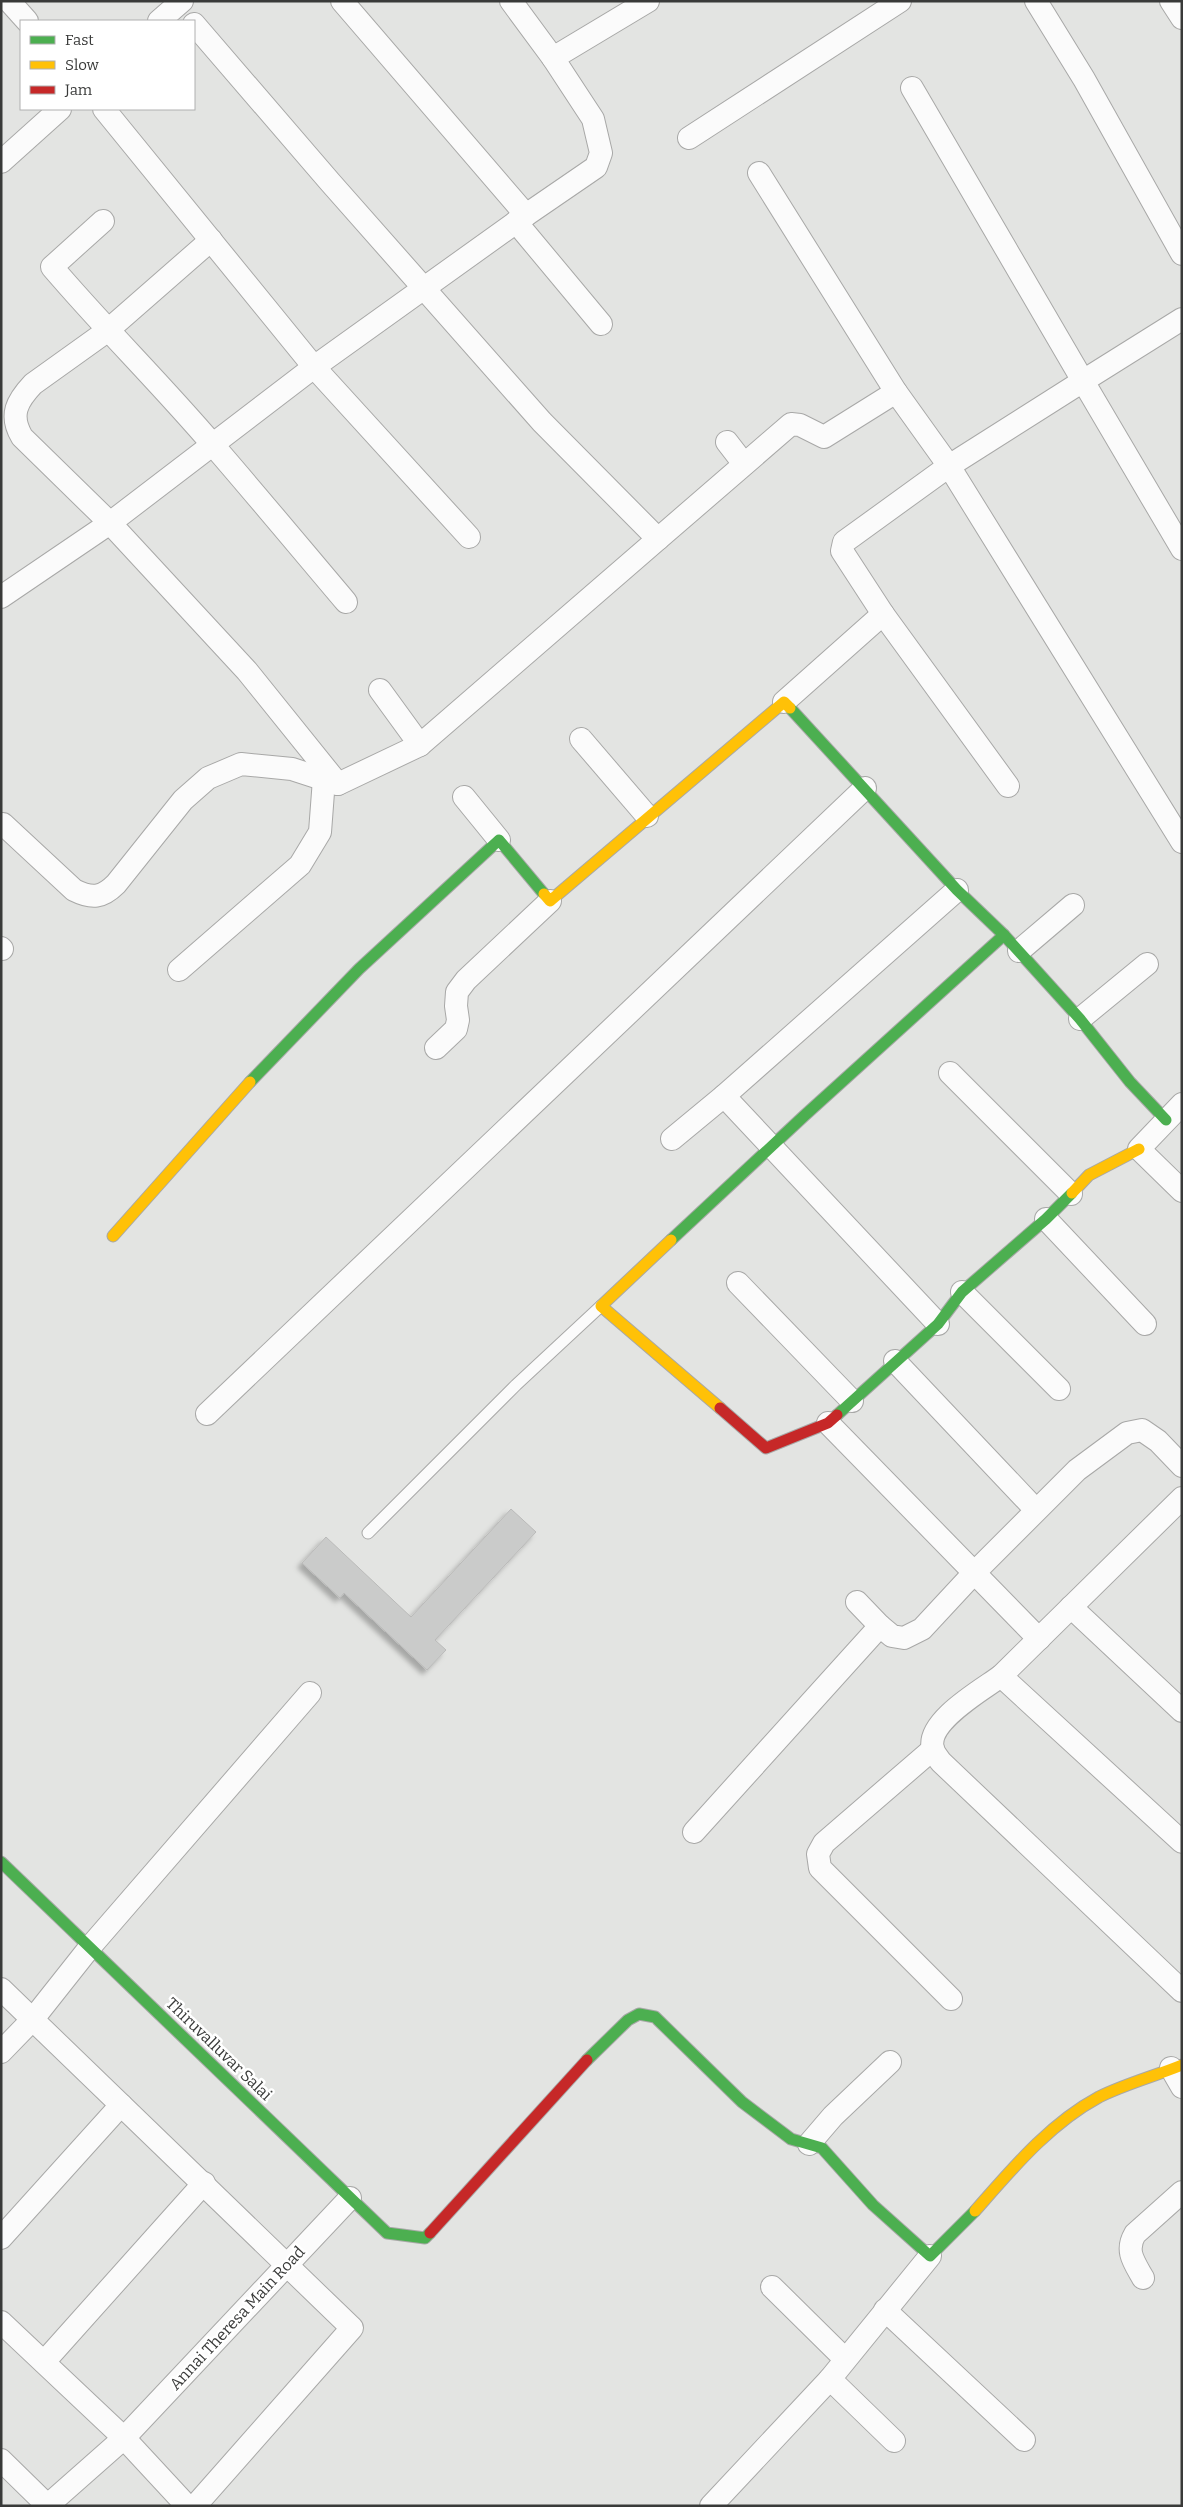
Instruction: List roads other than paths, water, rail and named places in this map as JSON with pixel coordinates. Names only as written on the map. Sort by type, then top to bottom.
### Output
[{"type":"street","points":[[9,1],[26,20]]},
{"type":"street","points":[[342,1],[521,219],[601,324]]},
{"type":"street","points":[[1,597],[110,523],[314,367],[596,167],[601,153],[593,119],[553,58],[511,1]]},
{"type":"street","points":[[553,58],[648,1]]},
{"type":"street","points":[[689,138],[900,1]]},
{"type":"street","points":[[1036,1],[1084,79],[1182,254]]},
{"type":"street","points":[[1172,1],[1182,18]]},
{"type":"street","points":[[160,20],[181,7]]},
{"type":"street","points":[[195,25],[542,422],[658,539]]},
{"type":"street","points":[[912,88],[1182,549]]},
{"type":"street","points":[[8,155],[59,110]]},
{"type":"street","points":[[105,110],[314,367],[469,537]]},
{"type":"street","points":[[759,173],[896,392],[949,466],[1182,842]]},
{"type":"street","points":[[103,220],[52,267],[107,331],[144,368],[213,445],[346,602]]},
{"type":"street","points":[[180,970],[300,865],[320,832],[331,782],[247,671],[110,523],[28,443],[16,426],[16,408],[23,394],[33,384],[107,331],[211,240]]},
{"type":"street","points":[[1008,786],[883,614],[842,551],[844,542],[949,466],[1182,319]]},
{"type":"street","points":[[2,824],[74,890],[88,897],[105,895],[116,884],[183,800],[208,778],[241,764],[292,769],[331,782],[420,745],[791,424],[800,425],[824,437],[896,392]]},
{"type":"street","points":[[727,442],[744,464]]},
{"type":"street","points":[[436,1048],[456,1029],[458,1020],[457,992],[466,980],[550,900],[784,702],[883,614]]},
{"type":"street","points":[[380,690],[420,745]]},
{"type":"street","points":[[784,702],[957,890],[1011,944],[1080,1019],[1130,1082],[1166,1120]]},
{"type":"street","points":[[581,739],[648,816]]},
{"type":"street","points":[[207,1414],[865,788]]},
{"type":"street","points":[[464,797],[550,900]]},
{"type":"street","points":[[113,1236],[276,1054],[358,969],[498,840]]},
{"type":"street","points":[[672,1139],[724,1096],[957,890]]},
{"type":"street","points":[[1073,905],[1011,944],[772,1146],[601,1306],[766,1448],[828,1423],[894,1361],[938,1324],[962,1292],[1046,1219],[1089,1175],[1139,1150],[1182,1104]]},
{"type":"street","points":[[1080,1019],[1147,964]]},
{"type":"street","points":[[950,1073],[1071,1194]]},
{"type":"street","points":[[724,1096],[938,1324]]},
{"type":"street","points":[[1139,1150],[1182,1191]]},
{"type":"street","points":[[1046,1219],[1145,1324]]},
{"type":"street","points":[[738,1283],[852,1401]]},
{"type":"street","points":[[962,1292],[1059,1389]]},
{"type":"street","points":[[894,1361],[1036,1510]]},
{"type":"street","points":[[828,1423],[1039,1639]]},
{"type":"street","points":[[857,1602],[892,1636],[904,1638],[922,1629],[974,1573],[1077,1470],[1127,1433],[1142,1430],[1158,1441],[1182,1466]]},
{"type":"street","points":[[1182,1498],[1001,1676],[940,1721],[933,1736],[932,1749],[941,1762],[1182,1991]]},
{"type":"street","points":[[1071,1607],[1182,1711]]},
{"type":"street","points":[[694,1832],[880,1626]]},
{"type":"street","points":[[1001,1676],[1182,1842]]},
{"type":"street","points":[[1,2052],[33,2019],[90,1947],[310,1693]]},
{"type":"street","points":[[932,1749],[824,1843],[818,1854],[820,1868],[951,1999]]},
{"type":"street","name":"Thiruvalluvar Salai","points":[[1,1862],[387,2233],[425,2238],[600,2045],[628,2020],[638,2014],[655,2017],[742,2102],[791,2139],[809,2144]]},
{"type":"street","points":[[1,1989],[288,2264],[352,2328],[196,2506]]},
{"type":"street","points":[[890,2062],[833,2116],[809,2144],[822,2148],[873,2205],[930,2256]]},
{"type":"street","points":[[712,2505],[830,2379],[844,2359],[930,2256],[969,2218],[1015,2166],[1058,2124],[1100,2097],[1178,2073]]},
{"type":"street","points":[[1,2238],[121,2104]]},
{"type":"street","points":[[44,2362],[204,2183]]},
{"type":"street","points":[[1143,2278],[1132,2260],[1130,2243],[1135,2234],[1182,2192]]},
{"type":"street","name":"Annai Theresa Main Road","points":[[47,2506],[124,2438],[350,2198]]},
{"type":"street","points":[[772,2287],[844,2359]]},
{"type":"street","points":[[885,2310],[1024,2440]]},
{"type":"street","points":[[1,2322],[124,2438],[188,2506]]},
{"type":"street","points":[[830,2379],[894,2442]]},
{"type":"street","points":[[1,2460],[47,2506]]},
{"type":"lane","points":[[368,1533],[516,1385],[601,1306]]}]
